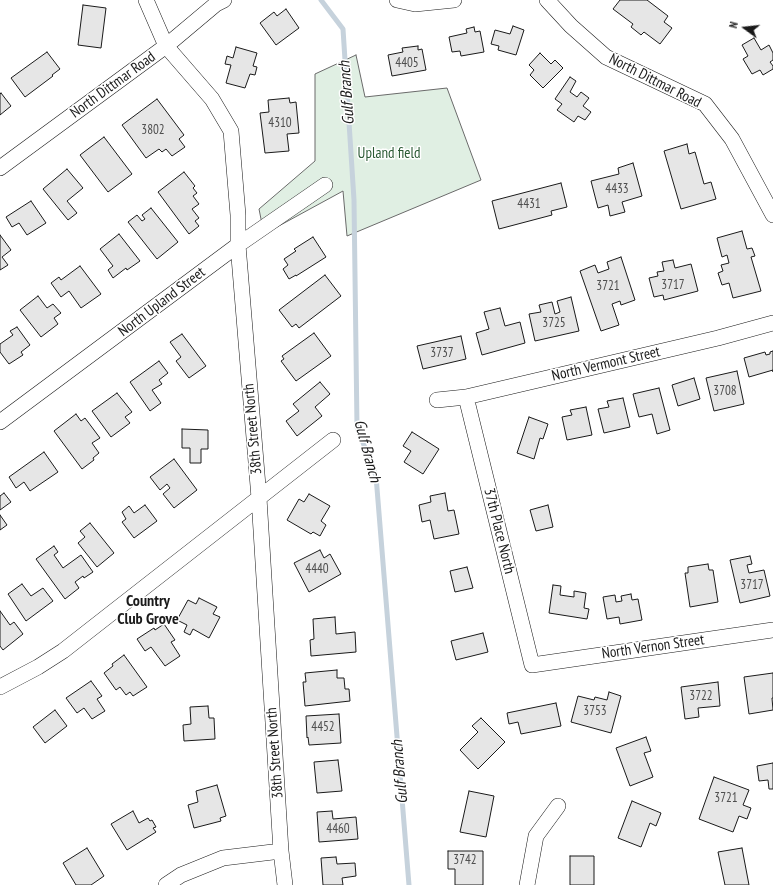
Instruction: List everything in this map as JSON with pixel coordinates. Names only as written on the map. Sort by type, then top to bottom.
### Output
[{"type":"street","name":"38th Street North","points":[[146,0],[166,46],[212,99],[231,132],[238,215],[238,245],[259,498],[281,850],[286,885]]},
{"type":"street","name":"North Dittmar Road","points":[[0,168],[166,46],[216,4],[224,0]]},
{"type":"street","points":[[398,0],[415,4],[454,0]]},
{"type":"street","name":"North Dittmar Road","points":[[547,0],[571,26],[606,57],[705,104],[732,139],[773,215]]},
{"type":"street","name":"North Upland Street","points":[[0,422],[238,245],[325,185]]},
{"type":"street","name":"North Vermont Street","points":[[437,400],[466,396],[718,338],[773,322]]},
{"type":"street","name":"37th Place North","points":[[466,396],[532,665]]},
{"type":"street","points":[[0,687],[38,667],[116,611],[333,440]]},
{"type":"street","name":"North Vernon Street","points":[[532,665],[773,630]]},
{"type":"street","points":[[527,885],[536,836],[558,806]]},
{"type":"street","points":[[166,885],[181,875],[223,858],[281,850]]},
{"type":"green space","name":"Upland field","points":[[356,55],[365,97],[447,88],[481,180],[347,236],[343,191],[264,234],[259,209],[315,161],[315,74]]},
{"type":"building","points":[[620,0],[647,0],[668,16],[664,22],[672,28],[660,44],[644,32],[641,35],[631,27],[633,24],[613,9]]},
{"type":"building","points":[[83,5],[106,8],[101,48],[78,45]]},
{"type":"building","points":[[286,9],[299,28],[276,45],[260,23],[274,12],[277,16]]},
{"type":"building","points":[[513,26],[524,30],[516,55],[498,50],[499,46],[491,44],[495,30],[510,34]]},
{"type":"building","points":[[474,27],[475,32],[480,31],[484,52],[461,56],[460,51],[452,52],[449,37],[467,33],[466,29]]},
{"type":"building","points":[[754,38],[761,50],[769,45],[773,53],[773,60],[770,62],[773,69],[763,75],[760,70],[752,74],[743,59],[748,56],[742,45]]},
{"type":"building","points":[[418,46],[418,50],[422,49],[426,70],[392,76],[388,55],[403,52],[402,48]]},
{"type":"building","points":[[236,47],[257,53],[253,66],[257,67],[255,75],[250,74],[245,88],[226,83],[231,65],[225,64],[227,56],[233,58]]},
{"type":"building","points":[[47,52],[60,69],[25,97],[11,78]]},
{"type":"building","points":[[540,53],[551,64],[555,60],[563,68],[543,88],[530,75],[534,70],[529,65]]},
{"type":"building","points":[[570,77],[576,81],[570,92],[577,97],[581,92],[589,98],[583,106],[591,112],[585,120],[578,116],[574,122],[557,110],[562,104],[555,99]]},
{"type":"building","points":[[1,93],[11,106],[0,115],[0,94]]},
{"type":"building","points":[[289,98],[290,103],[296,102],[299,133],[287,134],[289,151],[265,153],[260,113],[269,112],[268,100]]},
{"type":"building","points":[[157,99],[184,135],[179,139],[185,147],[172,156],[166,149],[162,152],[159,149],[146,158],[122,125]]},
{"type":"building","points":[[104,137],[132,174],[108,192],[80,155]]},
{"type":"building","points":[[687,144],[689,154],[695,152],[704,184],[711,182],[716,199],[681,209],[664,151]]},
{"type":"building","points":[[633,163],[642,196],[622,202],[625,212],[610,216],[608,205],[598,208],[591,181],[619,174],[618,168]]},
{"type":"building","points":[[67,169],[83,188],[67,201],[77,213],[68,220],[43,189]]},
{"type":"building","points":[[184,172],[195,186],[193,188],[197,193],[193,196],[199,204],[192,209],[199,218],[195,221],[199,226],[189,234],[158,192]]},
{"type":"building","points":[[561,183],[567,207],[551,211],[552,215],[499,229],[492,201]]},
{"type":"building","points":[[31,201],[46,223],[27,235],[19,223],[12,227],[6,217]]},
{"type":"building","points":[[151,208],[178,242],[157,259],[128,222],[137,215],[142,221],[145,219],[142,215]]},
{"type":"building","points":[[742,231],[747,249],[752,248],[755,256],[751,257],[761,291],[733,298],[729,283],[722,285],[718,273],[723,271],[721,265],[729,263],[727,255],[722,257],[717,238]]},
{"type":"building","points":[[119,234],[140,261],[127,270],[126,268],[113,278],[108,270],[113,266],[100,249]]},
{"type":"building","points":[[0,235],[11,250],[2,257],[8,265],[0,270]]},
{"type":"building","points":[[313,237],[326,257],[289,279],[283,269],[288,265],[284,259],[296,251],[294,249]]},
{"type":"building","points":[[621,257],[635,300],[621,305],[620,301],[612,304],[619,325],[601,331],[580,271],[595,265],[598,273],[609,269],[607,262]]},
{"type":"building","points":[[673,260],[675,268],[691,264],[698,291],[664,300],[663,295],[654,297],[649,278],[658,276],[657,272],[664,271],[662,262]]},
{"type":"building","points":[[80,266],[101,294],[81,308],[69,291],[61,297],[51,283],[59,277],[61,280]]},
{"type":"building","points":[[325,275],[341,296],[299,328],[296,324],[292,327],[279,310]]},
{"type":"building","points":[[38,296],[47,308],[53,304],[61,313],[54,318],[58,324],[41,337],[20,310]]},
{"type":"building","points":[[571,297],[579,331],[535,341],[529,314],[541,312],[539,305],[552,302],[555,314],[560,312],[557,301]]},
{"type":"building","points":[[500,308],[505,326],[520,322],[525,343],[482,355],[476,333],[489,329],[484,312]]},
{"type":"building","points":[[17,327],[30,345],[21,352],[23,355],[9,364],[0,352],[0,344],[13,335],[10,331]]},
{"type":"building","points":[[314,333],[331,356],[296,381],[281,361],[284,359],[282,356]]},
{"type":"building","points":[[182,334],[206,366],[189,378],[176,361],[181,357],[170,342]]},
{"type":"building","points":[[461,336],[466,359],[423,369],[417,346]]},
{"type":"building","points":[[773,351],[773,370],[749,377],[744,358],[765,352],[766,355]]},
{"type":"building","points":[[159,361],[168,373],[159,380],[162,384],[152,390],[161,403],[150,411],[130,382]]},
{"type":"building","points":[[737,371],[744,404],[714,411],[706,378]]},
{"type":"building","points":[[694,378],[700,399],[678,406],[672,385]]},
{"type":"building","points":[[320,382],[330,394],[315,407],[322,416],[297,436],[286,421],[299,411],[293,404]]},
{"type":"building","points":[[659,388],[670,430],[657,434],[652,414],[639,417],[633,394]]},
{"type":"building","points":[[117,393],[132,412],[125,417],[130,423],[111,437],[92,411]]},
{"type":"building","points":[[623,398],[630,427],[604,433],[598,409],[609,407],[607,401]]},
{"type":"building","points":[[586,407],[592,435],[567,440],[562,417],[572,415],[570,410]]},
{"type":"building","points":[[76,414],[81,421],[85,418],[100,438],[92,443],[99,453],[93,458],[94,460],[82,469],[54,431]]},
{"type":"building","points":[[529,417],[548,424],[543,439],[540,438],[534,459],[517,453]]},
{"type":"building","points":[[182,429],[208,430],[208,449],[201,449],[201,463],[190,463],[190,448],[182,448]]},
{"type":"building","points":[[412,432],[439,449],[423,474],[404,462],[411,451],[403,446]]},
{"type":"building","points":[[44,452],[58,472],[30,491],[24,482],[16,488],[9,477]]},
{"type":"building","points":[[174,459],[197,490],[174,508],[163,494],[170,488],[167,484],[160,490],[150,477]]},
{"type":"building","points":[[4,493],[11,502],[0,510],[0,496]]},
{"type":"building","points":[[445,493],[448,511],[454,510],[459,534],[434,539],[430,520],[422,522],[419,505],[431,502],[430,496]]},
{"type":"building","points":[[309,494],[330,506],[321,521],[326,525],[320,536],[313,532],[311,534],[287,520],[299,499],[304,502]]},
{"type":"building","points":[[145,505],[157,521],[134,538],[122,522],[126,519],[122,512],[129,506],[134,513]]},
{"type":"building","points":[[548,505],[553,527],[536,531],[530,510]]},
{"type":"building","points":[[0,515],[7,525],[0,530]]},
{"type":"building","points":[[90,523],[114,553],[97,567],[78,543],[85,537],[80,531]]},
{"type":"building","points":[[54,546],[58,552],[54,555],[63,568],[81,555],[93,572],[84,578],[83,576],[75,582],[79,588],[65,599],[36,559]]},
{"type":"building","points":[[320,550],[324,558],[330,554],[341,574],[309,592],[294,563]]},
{"type":"building","points":[[750,556],[752,564],[747,565],[749,573],[764,570],[770,596],[740,603],[730,560]]},
{"type":"building","points":[[708,564],[709,570],[713,570],[718,602],[690,607],[685,573],[688,573],[688,567]]},
{"type":"building","points":[[467,567],[473,588],[455,592],[450,571]]},
{"type":"building","points":[[22,584],[31,596],[43,588],[53,601],[26,621],[8,594]]},
{"type":"building","points":[[553,585],[561,586],[560,595],[574,597],[574,591],[586,593],[584,608],[589,609],[587,619],[549,613]]},
{"type":"building","points":[[631,594],[632,600],[638,599],[642,620],[620,624],[619,617],[607,619],[603,597],[615,595],[616,602],[622,601],[621,596]]},
{"type":"building","points":[[199,598],[217,607],[213,614],[220,617],[209,638],[193,629],[190,635],[184,632],[187,625],[177,620],[188,600],[196,604]]},
{"type":"building","points":[[0,611],[10,625],[14,622],[23,634],[3,650],[0,646]]},
{"type":"building","points":[[335,617],[336,634],[355,632],[356,652],[311,656],[310,640],[314,639],[313,619]]},
{"type":"building","points":[[164,624],[175,640],[171,642],[180,656],[165,666],[151,647],[145,651],[137,639],[154,628],[155,630]]},
{"type":"building","points":[[483,633],[488,652],[456,660],[451,641]]},
{"type":"building","points":[[124,655],[147,687],[133,696],[130,692],[126,695],[120,687],[116,690],[104,673],[113,666],[112,664]]},
{"type":"building","points":[[337,670],[337,678],[344,678],[345,689],[349,689],[350,701],[305,706],[303,682],[306,682],[305,673]]},
{"type":"building","points":[[773,673],[773,710],[749,714],[744,677]]},
{"type":"building","points":[[91,681],[102,696],[97,699],[105,711],[92,719],[84,708],[77,713],[66,698]]},
{"type":"building","points":[[718,682],[720,706],[698,708],[699,717],[685,719],[681,687]]},
{"type":"building","points":[[609,692],[621,696],[611,733],[571,722],[578,696],[594,700],[595,697],[607,700]]},
{"type":"building","points":[[556,703],[561,726],[521,734],[518,722],[509,724],[507,713]]},
{"type":"building","points":[[208,706],[209,718],[214,718],[215,739],[184,741],[183,725],[191,724],[190,707]]},
{"type":"building","points":[[55,710],[67,726],[45,743],[33,727]]},
{"type":"building","points":[[339,714],[341,743],[309,745],[308,737],[307,738],[306,716]]},
{"type":"building","points":[[481,718],[505,742],[478,769],[460,750],[478,732],[472,726]]},
{"type":"building","points":[[646,737],[651,751],[644,753],[653,777],[630,786],[616,748]]},
{"type":"building","points":[[338,760],[342,791],[317,793],[314,762]]},
{"type":"building","points":[[773,763],[773,789],[769,789],[768,780],[759,781],[757,766]]},
{"type":"building","points":[[714,777],[749,790],[743,805],[751,808],[747,819],[739,816],[733,832],[699,819]]},
{"type":"building","points":[[217,785],[226,816],[220,818],[221,821],[194,828],[188,805],[198,802],[196,791]]},
{"type":"building","points":[[469,791],[494,796],[486,837],[460,832]]},
{"type":"building","points":[[632,801],[661,813],[656,826],[650,823],[641,847],[618,838]]},
{"type":"building","points":[[133,811],[139,823],[148,818],[150,821],[152,820],[156,827],[153,828],[156,832],[127,850],[111,824]]},
{"type":"building","points":[[332,811],[333,819],[356,817],[358,839],[319,842],[317,812]]},
{"type":"building","points":[[87,848],[104,876],[91,885],[76,885],[63,863]]},
{"type":"building","points":[[742,848],[749,885],[725,885],[718,852]]},
{"type":"building","points":[[448,851],[483,851],[483,885],[455,885],[455,869],[448,869]]},
{"type":"building","points":[[570,856],[594,856],[594,885],[570,885]]},
{"type":"building","points":[[336,857],[337,864],[355,863],[356,876],[342,878],[343,885],[323,885],[321,858]]},
{"type":"waterway","name":"Gulf Branch","points":[[321,0],[343,29],[354,200],[357,427],[376,476],[409,885]]},
{"type":"district","name":"Country Club Grove","points":[[148,610]]}]
